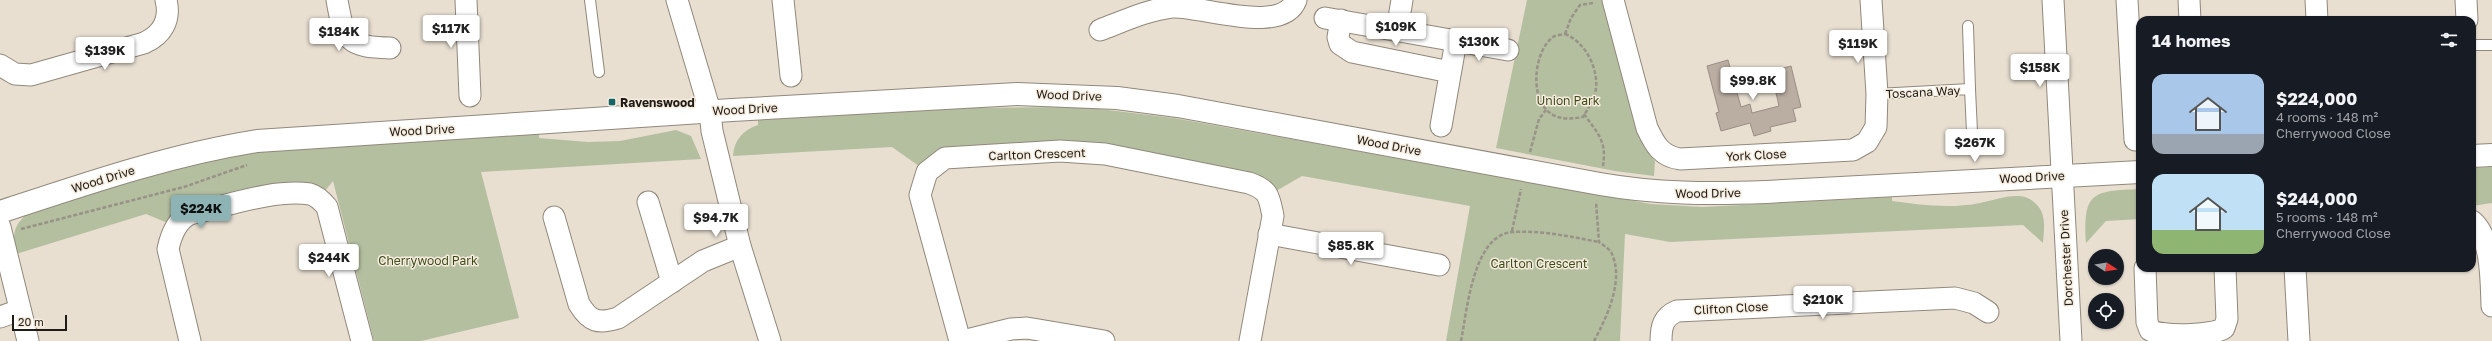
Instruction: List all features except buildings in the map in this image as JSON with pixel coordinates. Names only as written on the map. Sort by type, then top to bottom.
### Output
[{"type":"street","points":[[0,65],[15,74],[31,75],[144,43],[159,34],[164,26],[168,10],[166,0]]},
{"type":"street","points":[[337,0],[341,23],[347,37],[356,43],[370,47],[390,48]]},
{"type":"street","points":[[466,0],[470,96]]},
{"type":"street","points":[[783,0],[791,76]]},
{"type":"street","points":[[1100,30],[1139,15],[1175,7],[1247,17],[1279,15],[1288,11],[1296,0]]},
{"type":"street","points":[[1397,30],[1402,0]]},
{"type":"street","name":"York Close","points":[[1613,0],[1647,128],[1655,145],[1671,158],[1680,159],[1853,150],[1867,142],[1876,127],[1877,94],[1871,0]]},
{"type":"street","name":"Dorchester Drive","points":[[2053,0],[2061,175],[2071,341]]},
{"type":"street","points":[[2127,0],[2135,140]]},
{"type":"street","points":[[2189,0],[2190,16]]},
{"type":"street","points":[[2316,0],[2317,16]]},
{"type":"street","points":[[2466,0],[2467,16]]},
{"type":"street","points":[[680,1],[710,111],[712,131],[740,246],[770,341]]},
{"type":"street","points":[[1450,72],[1352,52],[1340,44],[1333,19],[1508,50]]},
{"type":"street","points":[[1440,126],[1456,41]]},
{"type":"street","name":"Wood Drive","points":[[0,212],[152,164],[198,152],[257,141],[710,111],[1017,94],[1117,98],[1178,106],[1600,184],[1659,193],[1750,192],[2136,172]]},
{"type":"street","name":"Carlton Crescent","points":[[961,341],[920,195],[927,172],[945,158],[1079,151],[1105,154],[1249,183],[1261,187],[1268,196],[1272,216],[1250,341]]},
{"type":"street","points":[[2476,156],[2492,155]]},
{"type":"street","points":[[190,341],[168,249],[179,222],[190,214],[274,194],[311,194],[320,199],[327,207],[362,341]]},
{"type":"street","points":[[648,202],[672,282]]},
{"type":"street","points":[[554,217],[579,304],[586,316],[596,321],[606,321],[618,318],[703,261],[740,246]]},
{"type":"street","points":[[2476,224],[2484,231],[2489,245],[2492,306]]},
{"type":"street","points":[[0,227],[28,341]]},
{"type":"street","points":[[1269,234],[1439,265]]},
{"type":"street","points":[[2144,272],[2147,322],[2150,330],[2160,334],[2189,337],[2215,333],[2224,328],[2226,324],[2225,272]]},
{"type":"street","points":[[2295,272],[2299,341]]},
{"type":"street","name":"Clifton Close","points":[[1661,341],[1661,326],[1671,314],[1677,311],[1955,298],[1974,303],[1988,312]]},
{"type":"street","points":[[0,317],[20,310]]},
{"type":"street","points":[[961,341],[1011,329],[1027,328],[1104,341]]},
{"type":"lane","points":[[590,0],[599,72]]},
{"type":"lane","name":"Toscana Way","points":[[1968,26],[1972,132]]},
{"type":"lane","points":[[2476,45],[2492,45]]},
{"type":"lane","name":"Toscana Way","points":[[1877,94],[1970,89]]},
{"type":"path","points":[[1566,34],[1571,18],[1580,5],[1592,4],[1597,0]]},
{"type":"path","points":[[1566,34],[1576,39],[1583,46],[1592,65],[1596,88],[1592,103],[1583,117],[1568,119],[1551,114],[1546,110],[1538,92],[1537,70],[1542,50],[1554,36],[1566,34]]},
{"type":"path","points":[[1529,156],[1539,119],[1546,110]]},
{"type":"path","points":[[1584,114],[1604,142],[1606,151],[1603,170]]},
{"type":"path","points":[[1512,232],[1522,184]]},
{"type":"path","points":[[1597,200],[1599,242]]},
{"type":"path","points":[[1461,341],[1476,269],[1486,246],[1512,232],[1599,242],[1610,251],[1616,269],[1612,301],[1596,341]]},
{"type":"path","points":[[1462,336],[1464,341]]},
{"type":"green space","name":"Union Park","points":[[1527,0],[1603,0],[1644,147],[1655,161],[1654,176],[1615,171],[1496,148]]},
{"type":"green space","points":[[1083,107],[1174,118],[1651,204],[1702,207],[1892,197],[1892,201],[1925,205],[1958,206],[2016,196],[2029,199],[2039,207],[2044,222],[2043,243],[2023,225],[1670,242],[1625,234],[1620,341],[1446,341],[1470,206],[1302,176],[1269,195],[1079,150],[926,171],[892,147],[733,156],[737,140],[748,130],[758,125],[758,120],[973,108]]},
{"type":"green space","name":"Cherrywood Park","points":[[676,130],[691,136],[701,159],[481,172],[519,318],[421,341],[374,341],[333,181],[320,197],[310,193],[175,226],[146,214],[16,254],[14,242],[15,231],[19,222],[28,213],[182,166],[258,151],[539,133],[539,138],[588,142],[620,141]]},
{"type":"green space","points":[[2492,167],[2492,203],[2476,205],[2476,168]]},
{"type":"green space","points":[[2136,189],[2136,219],[2106,221],[2086,243],[2086,213],[2089,204],[2094,198],[2101,194],[2111,191]]},
{"type":"place","name":"Ravenswood","points":[[612,102]]}]
